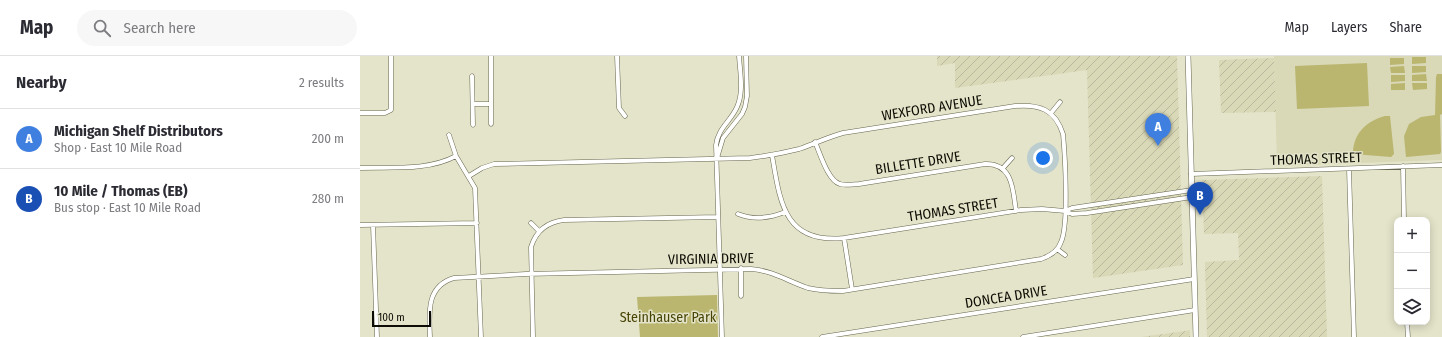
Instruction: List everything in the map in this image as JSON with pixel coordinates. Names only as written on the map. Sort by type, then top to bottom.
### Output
[{"type":"main road","points":[[1188,56],[1196,337]]},
{"type":"street","points":[[360,113],[385,113],[391,110],[391,56]]},
{"type":"street","points":[[491,56],[491,124]]},
{"type":"street","points":[[617,56],[619,108],[625,116]]},
{"type":"street","points":[[722,337],[716,144],[719,132],[736,109],[740,98],[739,56]]},
{"type":"street","points":[[717,158],[720,153],[723,138],[739,118],[745,107],[747,96],[746,56]]},
{"type":"street","points":[[472,76],[473,125]]},
{"type":"street","points":[[1060,102],[1051,113],[1061,126],[1063,134],[1065,229],[1061,243],[1057,249],[1065,255]]},
{"type":"street","points":[[473,104],[491,104]]},
{"type":"street","name":"WEXFORD AVENUE","points":[[470,176],[482,168],[494,164],[717,158],[772,155],[800,148],[843,133],[1015,106],[1035,106],[1051,113]]},
{"type":"street","points":[[449,135],[456,156],[470,176],[475,188],[482,337]]},
{"type":"street","name":"BILLETTE DRIVE","points":[[816,142],[830,176],[842,185],[859,184],[985,164],[997,165],[1003,168]]},
{"type":"street","name":"THOMAS STREET","points":[[772,155],[780,198],[785,212],[795,225],[807,234],[822,239],[844,238],[1016,211],[1042,209],[1064,211],[1072,208],[1192,190]]},
{"type":"street","points":[[360,168],[432,165],[445,162],[456,156]]},
{"type":"street","points":[[1012,158],[1003,168],[1012,182],[1016,211]]},
{"type":"street","name":"THOMAS STREET","points":[[1191,174],[1442,165]]},
{"type":"street","points":[[1403,166],[1404,217]]},
{"type":"street","points":[[1349,168],[1354,337]]},
{"type":"street","points":[[1141,197],[1143,204]]},
{"type":"street","points":[[1064,211],[1072,214],[1087,213],[1192,197]]},
{"type":"street","points":[[1120,201],[1121,208]]},
{"type":"street","points":[[738,214],[750,218],[765,217],[785,212]]},
{"type":"street","points":[[533,337],[531,247],[539,231],[550,224],[564,220],[718,217]]},
{"type":"street","points":[[360,226],[477,223]]},
{"type":"street","points":[[531,223],[539,231]]},
{"type":"street","points":[[373,225],[377,337]]},
{"type":"street","points":[[844,238],[852,289]]},
{"type":"street","name":"VIRGINIA DRIVE","points":[[430,337],[430,299],[438,287],[446,280],[454,278],[479,275],[741,268],[772,272],[801,285],[824,291],[852,289],[1036,260],[1048,257],[1057,249]]},
{"type":"street","points":[[741,268],[741,296]]},
{"type":"street","name":"DONCEA DRIVE","points":[[822,337],[1194,279]]},
{"type":"street","points":[[1023,337],[1195,310]]},
{"type":"street","points":[[1407,325],[1408,337]]},
{"type":"shaded area","points":[[937,56],[1177,56],[1183,265],[1093,278],[1087,70],[955,88],[955,63],[937,66]]},
{"type":"shaded area","points":[[1274,56],[1442,56],[1442,160],[1277,166]]},
{"type":"shaded area","points":[[1274,58],[1276,112],[1221,113],[1219,60]]},
{"type":"shaded area","points":[[1322,176],[1327,337],[1207,337],[1205,262],[1239,260],[1238,233],[1204,234],[1202,180]]},
{"type":"shaded area","points":[[1190,330],[1190,337],[1141,337],[1185,331]]},
{"type":"green space","points":[[1412,57],[1426,57],[1426,63],[1412,64]]},
{"type":"green space","points":[[1390,58],[1404,58],[1404,64],[1390,65]]},
{"type":"green space","points":[[1367,63],[1369,106],[1297,109],[1295,66]]},
{"type":"green space","points":[[1404,66],[1405,73],[1391,73],[1390,67]]},
{"type":"green space","points":[[1412,66],[1426,66],[1426,72],[1412,73]]},
{"type":"green space","points":[[1426,74],[1427,81],[1412,81],[1412,75]]},
{"type":"green space","points":[[1437,74],[1442,74],[1442,114],[1440,115],[1441,152],[1440,154],[1406,157],[1404,136],[1409,124],[1421,117],[1435,115]]},
{"type":"green space","points":[[1391,75],[1405,75],[1405,81],[1391,82]]},
{"type":"green space","points":[[1405,83],[1405,90],[1391,90],[1391,84]]},
{"type":"green space","points":[[1412,83],[1427,83],[1427,89],[1413,90]]},
{"type":"green space","points":[[1385,116],[1390,116],[1394,154],[1391,157],[1353,154],[1355,140],[1362,129],[1372,121]]},
{"type":"green space","name":"Steinhauser Park","points":[[717,295],[718,337],[640,337],[637,297]]},
{"type":"place","name":"Michigan Shelf Distributors","points":[[1158,146]]},
{"type":"place","name":"10 Mile / Thomas (EB)","points":[[1200,215]]}]
